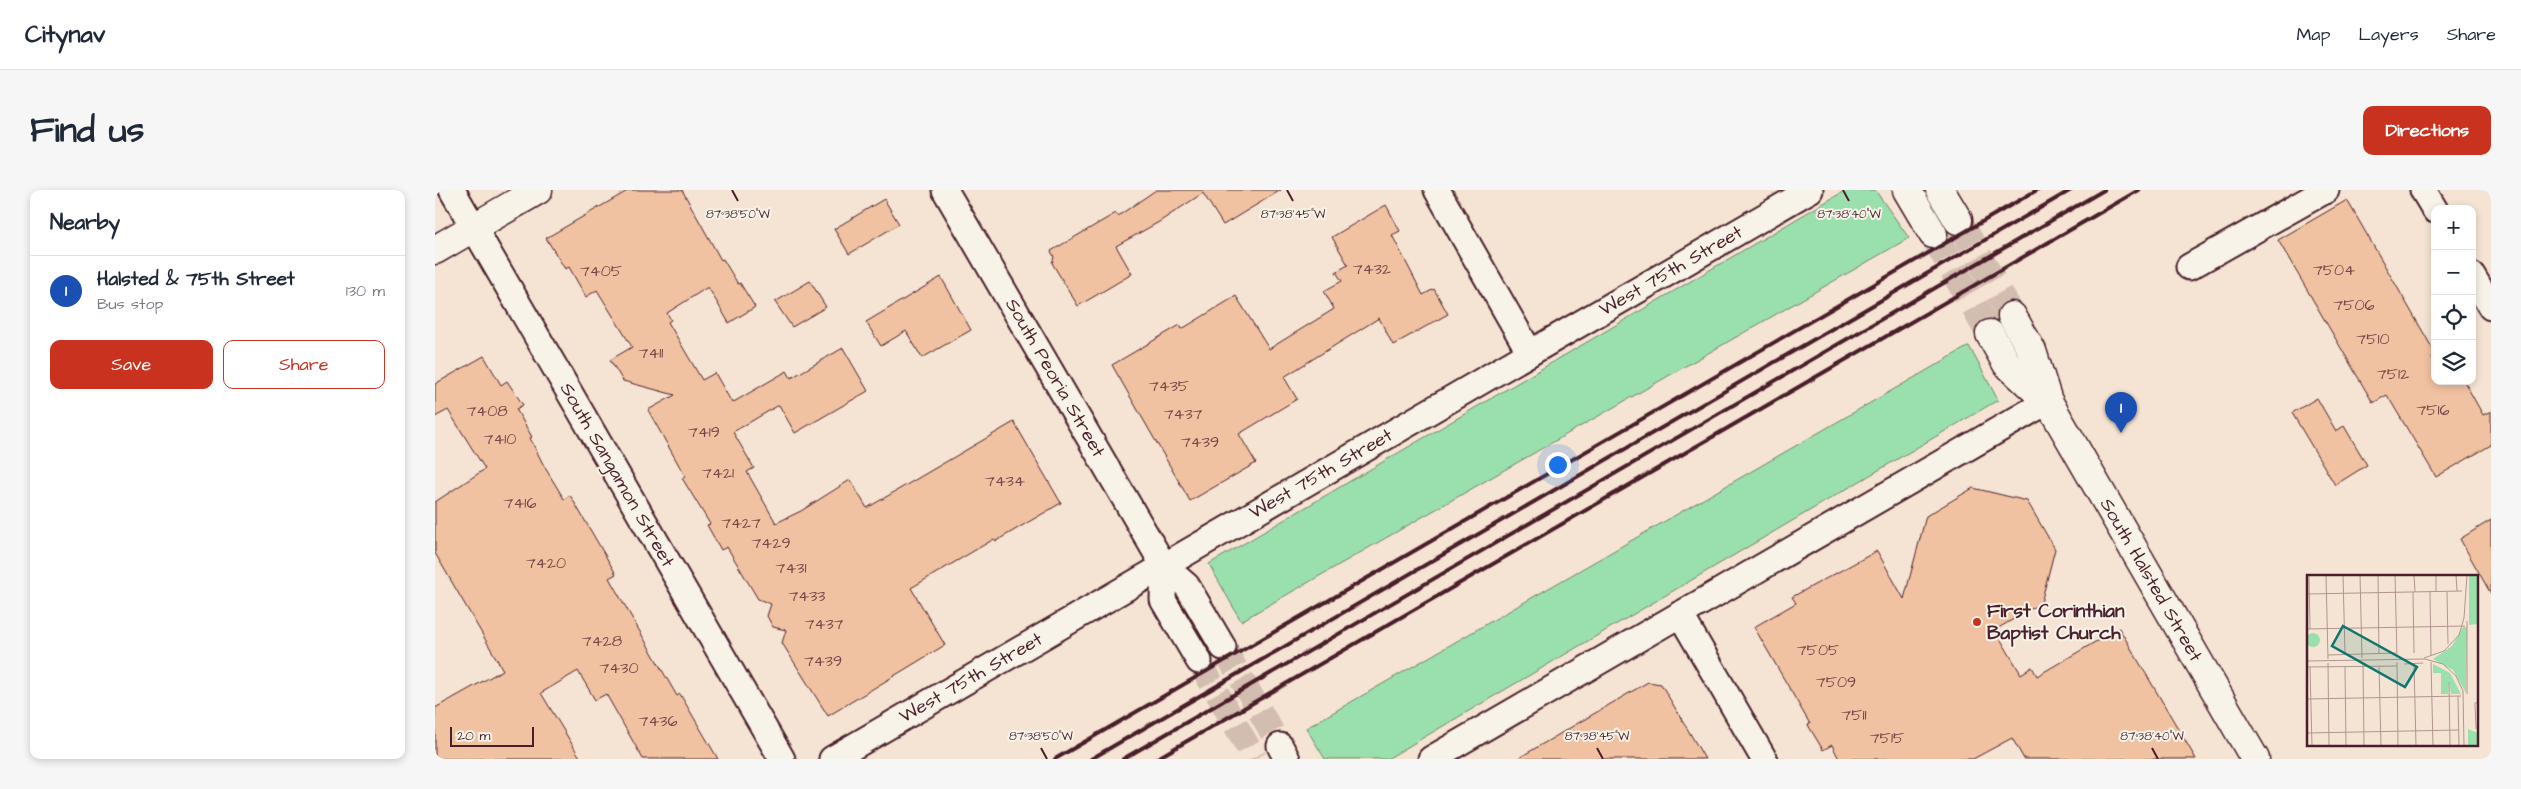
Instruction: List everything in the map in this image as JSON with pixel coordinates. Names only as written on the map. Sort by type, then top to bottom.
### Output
[{"type":"main road","points":[[435,250],[538,190]]},
{"type":"main road","points":[[1907,190],[1933,234]]},
{"type":"main road","points":[[1940,190],[1958,220]]},
{"type":"main road","name":"South Halsted Street","points":[[2012,316],[2032,351],[2047,401],[2255,759]]},
{"type":"main road","name":"South Halsted Street","points":[[1990,334],[2007,364],[2047,401]]},
{"type":"street","name":"South Sangamon Street","points":[[452,190],[781,759]]},
{"type":"street","name":"South Peoria Street","points":[[945,190],[1164,566],[1187,586],[1223,647]]},
{"type":"street","points":[[1437,190],[1531,353]]},
{"type":"street","name":"West 75th Street","points":[[832,759],[1810,190]]},
{"type":"street","points":[[2189,267],[2326,190]]},
{"type":"street","points":[[2423,190],[2432,205]]},
{"type":"street","points":[[2476,282],[2491,307]]},
{"type":"street","points":[[1431,759],[2047,401]]},
{"type":"street","points":[[1164,566],[1163,600],[1199,661]]},
{"type":"street","points":[[1680,614],[1764,759]]},
{"type":"green space","points":[[1846,190],[1875,190],[1909,238],[1241,621],[1209,564]]},
{"type":"green space","points":[[1969,346],[1998,400],[1387,759],[1325,759],[1306,728]]},
{"type":"building","points":[[629,190],[682,190],[721,260],[723,259],[755,307],[729,323],[708,287],[667,313],[671,320],[668,322],[702,380],[715,373],[732,403],[787,371],[791,378],[843,348],[868,391],[795,433],[779,405],[733,432],[754,468],[747,472],[776,523],[801,511],[850,480],[867,508],[1014,422],[1061,503],[996,541],[994,539],[911,588],[945,645],[828,716],[782,643],[786,630],[773,627],[767,616],[771,604],[758,599],[727,547],[721,550],[707,525],[710,524],[682,478],[685,476],[648,410],[675,395],[623,381],[610,360],[632,347],[597,290],[586,297],[569,267],[565,269],[546,238]]},
{"type":"building","points":[[1156,190],[1281,190],[1223,225],[1203,193],[1159,222],[1116,246],[1132,274],[1078,306],[1052,263],[1054,257],[1051,251],[1116,213],[1118,216]]},
{"type":"building","points":[[884,199],[899,224],[849,254],[834,229]]},
{"type":"building","points":[[2347,200],[2431,346],[2431,385],[2466,385],[2483,415],[2491,411],[2491,445],[2436,477],[2387,395],[2373,403],[2278,240]]},
{"type":"building","points":[[1386,205],[1400,231],[1392,235],[1423,295],[1434,289],[1448,314],[1393,345],[1379,318],[1284,377],[1297,399],[1239,434],[1256,463],[1190,501],[1112,365],[1180,325],[1182,329],[1236,296],[1269,349],[1334,309],[1324,291],[1342,281],[1336,272],[1348,265],[1332,237]]},
{"type":"building","points":[[941,277],[971,330],[922,358],[906,331],[881,346],[866,322]]},
{"type":"building","points":[[810,281],[826,307],[792,327],[775,302]]},
{"type":"building","points":[[484,356],[501,385],[507,381],[523,405],[516,409],[532,437],[530,438],[544,466],[564,499],[570,495],[616,574],[609,578],[677,696],[680,694],[718,759],[643,759],[606,694],[595,700],[578,671],[541,693],[581,759],[435,759],[435,708],[503,670],[435,553],[435,502],[485,469],[448,410],[435,417],[435,384]]},
{"type":"building","points":[[2317,398],[2336,431],[2344,426],[2367,465],[2335,485],[2292,413]]},
{"type":"building","points":[[1973,488],[2027,501],[2055,549],[2041,603],[1995,630],[2021,674],[2032,667],[2037,676],[2119,628],[2196,759],[2024,759],[2012,738],[1973,759],[1839,759],[1832,745],[1823,750],[1754,627],[1796,603],[1792,597],[1877,551],[1904,599],[1926,516]]},
{"type":"building","points":[[2491,520],[2491,594],[2460,539]]},
{"type":"building","points":[[1648,682],[1661,684],[1705,759],[1517,759]]},
{"type":"tunnel","points":[[1958,220],[2012,316]]},
{"type":"tunnel","points":[[1933,234],[1990,334]]},
{"type":"tunnel","points":[[1223,647],[1280,746]]},
{"type":"tunnel","points":[[1199,661],[1255,759]]},
{"type":"railway","points":[[1055,759],[2037,190]]},
{"type":"railway","points":[[1091,759],[2071,190]]},
{"type":"railway","points":[[1123,759],[2104,190]]},
{"type":"railway","points":[[1156,759],[2139,190]]},
{"type":"place","name":"Halsted & 75th Street","points":[[2121,433]]},
{"type":"place","name":"First Corinthian Baptist Church","points":[[1977,622]]}]
